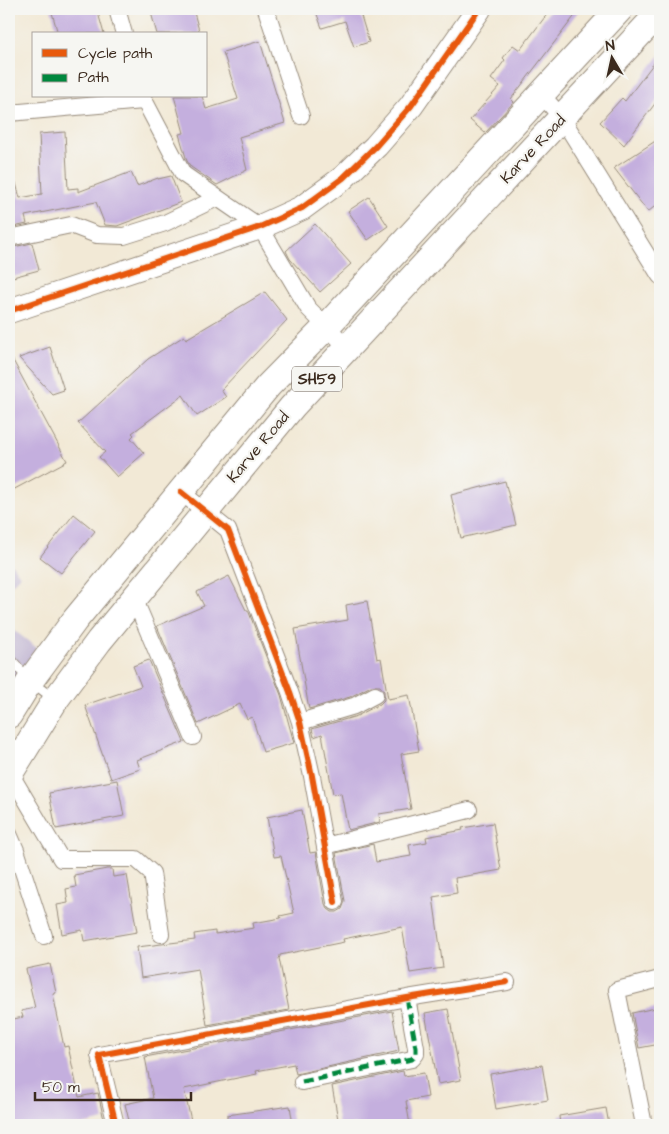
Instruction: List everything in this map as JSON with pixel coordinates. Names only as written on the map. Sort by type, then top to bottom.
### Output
[{"type":"main road","name":"Karve Road","points":[[9,715],[30,681],[75,620],[268,386],[326,327],[620,9]]},
{"type":"main road","name":"Karve Road","points":[[9,774],[56,699],[99,641],[292,407],[660,12]]},
{"type":"street","points":[[117,9],[123,32]]},
{"type":"street","points":[[266,9],[301,116]]},
{"type":"street","points":[[9,311],[260,227],[302,208],[343,178],[376,146],[411,106],[479,9]]},
{"type":"street","points":[[541,94],[562,118],[660,276]]},
{"type":"street","points":[[9,113],[142,99],[183,174],[260,227],[308,308],[347,347]]},
{"type":"street","points":[[9,238],[72,225],[97,235],[124,236],[165,223],[217,198]]},
{"type":"street","points":[[181,492],[228,530],[290,692],[300,722],[335,902]]},
{"type":"street","points":[[134,598],[193,737]]},
{"type":"street","points":[[300,722],[354,706],[375,695]]},
{"type":"street","points":[[9,774],[61,859],[136,859],[152,873],[161,934]]},
{"type":"street","points":[[325,846],[469,810]]},
{"type":"street","points":[[9,834],[44,936]]},
{"type":"street","points":[[644,1125],[617,990],[660,979]]},
{"type":"street","points":[[116,1125],[99,1055],[407,998],[507,982]]},
{"type":"street","points":[[302,1082],[412,1059],[416,1054],[416,1048],[407,998]]},
{"type":"lane","points":[[9,658],[30,681],[56,699]]},
{"type":"shaded area","points":[[9,560],[20,576],[9,587]]},
{"type":"shaded area","points":[[9,623],[11,628],[37,648],[13,685],[9,676]]},
{"type":"building","points":[[51,9],[97,9],[103,32],[57,32]]},
{"type":"building","points":[[150,9],[193,9],[199,32],[156,32]]},
{"type":"building","points":[[315,9],[371,9],[371,12],[361,16],[369,42],[354,47],[345,21],[322,28]]},
{"type":"building","points":[[551,9],[580,9],[511,99],[514,102],[485,133],[470,120],[500,86],[491,79],[513,45],[520,50]]},
{"type":"building","points":[[260,41],[285,123],[239,137],[247,170],[217,185],[191,167],[187,161],[179,134],[184,133],[175,98],[203,98],[206,109],[238,99],[223,52]]},
{"type":"building","points":[[660,55],[660,97],[624,145],[600,122],[622,98],[625,101]]},
{"type":"building","points":[[65,132],[68,189],[78,188],[78,192],[131,172],[137,186],[158,178],[171,176],[181,202],[117,226],[105,225],[96,202],[25,216],[27,224],[9,228],[9,177],[14,176],[20,198],[42,194],[39,134]]},
{"type":"building","points":[[660,138],[660,202],[648,212],[614,168]]},
{"type":"building","points":[[369,197],[388,226],[368,240],[348,211]]},
{"type":"building","points":[[315,224],[351,264],[320,292],[290,259],[286,251]]},
{"type":"building","points":[[32,243],[39,270],[9,278],[9,248]]},
{"type":"building","points":[[265,292],[287,320],[221,390],[226,397],[197,416],[183,395],[132,433],[134,435],[131,438],[144,453],[117,477],[99,457],[105,452],[78,423],[148,359],[184,336],[186,339]]},
{"type":"building","points":[[50,347],[64,390],[52,394],[19,358]]},
{"type":"building","points":[[9,353],[67,461],[9,492]]},
{"type":"building","points":[[505,481],[516,525],[461,538],[451,495]]},
{"type":"building","points":[[74,514],[95,531],[61,573],[40,557]]},
{"type":"building","points":[[229,576],[246,610],[248,610],[281,695],[294,743],[263,752],[252,717],[247,719],[240,704],[198,724],[157,626],[204,606],[197,592]]},
{"type":"building","points":[[367,601],[377,659],[381,658],[388,699],[409,695],[419,751],[401,754],[411,809],[379,814],[380,822],[348,830],[341,793],[333,794],[322,734],[314,737],[312,729],[357,716],[380,704],[384,700],[384,691],[380,686],[371,686],[350,697],[309,709],[295,629],[348,620],[346,605]]},
{"type":"building","points":[[149,660],[184,742],[137,760],[140,769],[111,779],[85,705],[141,686],[133,666]]},
{"type":"building","points":[[117,780],[124,816],[56,829],[49,793]]},
{"type":"building","points":[[302,810],[310,853],[316,852],[325,904],[332,912],[342,909],[345,901],[336,853],[373,844],[376,862],[411,856],[409,845],[427,842],[426,837],[493,823],[501,870],[455,878],[457,893],[433,897],[443,968],[410,973],[402,927],[343,939],[344,942],[280,955],[289,1010],[207,1025],[198,969],[141,978],[137,947],[195,940],[194,934],[215,931],[215,934],[254,928],[253,923],[281,918],[280,916],[294,913],[281,856],[274,857],[267,817]]},
{"type":"building","points":[[112,869],[113,877],[127,875],[137,932],[84,941],[82,930],[62,934],[57,905],[68,903],[66,889],[76,887],[74,875]]},
{"type":"building","points":[[50,964],[56,993],[53,994],[64,1047],[68,1046],[79,1097],[98,1093],[104,1120],[82,1125],[9,1125],[9,1020],[23,1017],[21,1011],[35,1008],[26,969]]},
{"type":"building","points":[[660,1007],[660,1044],[639,1048],[632,1013]]},
{"type":"building","points":[[448,1009],[461,1080],[438,1084],[425,1013]]},
{"type":"building","points":[[392,1011],[399,1051],[296,1074],[294,1064],[256,1071],[257,1074],[184,1089],[192,1125],[130,1125],[125,1104],[153,1098],[145,1057]]},
{"type":"building","points":[[542,1065],[548,1100],[496,1109],[490,1074]]},
{"type":"building","points":[[403,1071],[404,1076],[424,1073],[428,1097],[406,1101],[410,1125],[339,1125],[332,1086]]},
{"type":"building","points":[[290,1106],[293,1125],[227,1125],[227,1115]]},
{"type":"building","points":[[606,1108],[609,1125],[560,1125],[559,1116]]},
{"type":"marked path","points":[[302,1082],[412,1059],[416,1054],[416,1048],[407,998]]},
{"type":"cycle path","points":[[9,311],[260,227],[302,208],[343,178],[376,146],[411,106],[479,9]]},
{"type":"cycle path","points":[[181,492],[228,530],[290,692],[300,722],[312,776],[335,902]]},
{"type":"cycle path","points":[[116,1125],[99,1055],[407,998],[507,982]]}]
